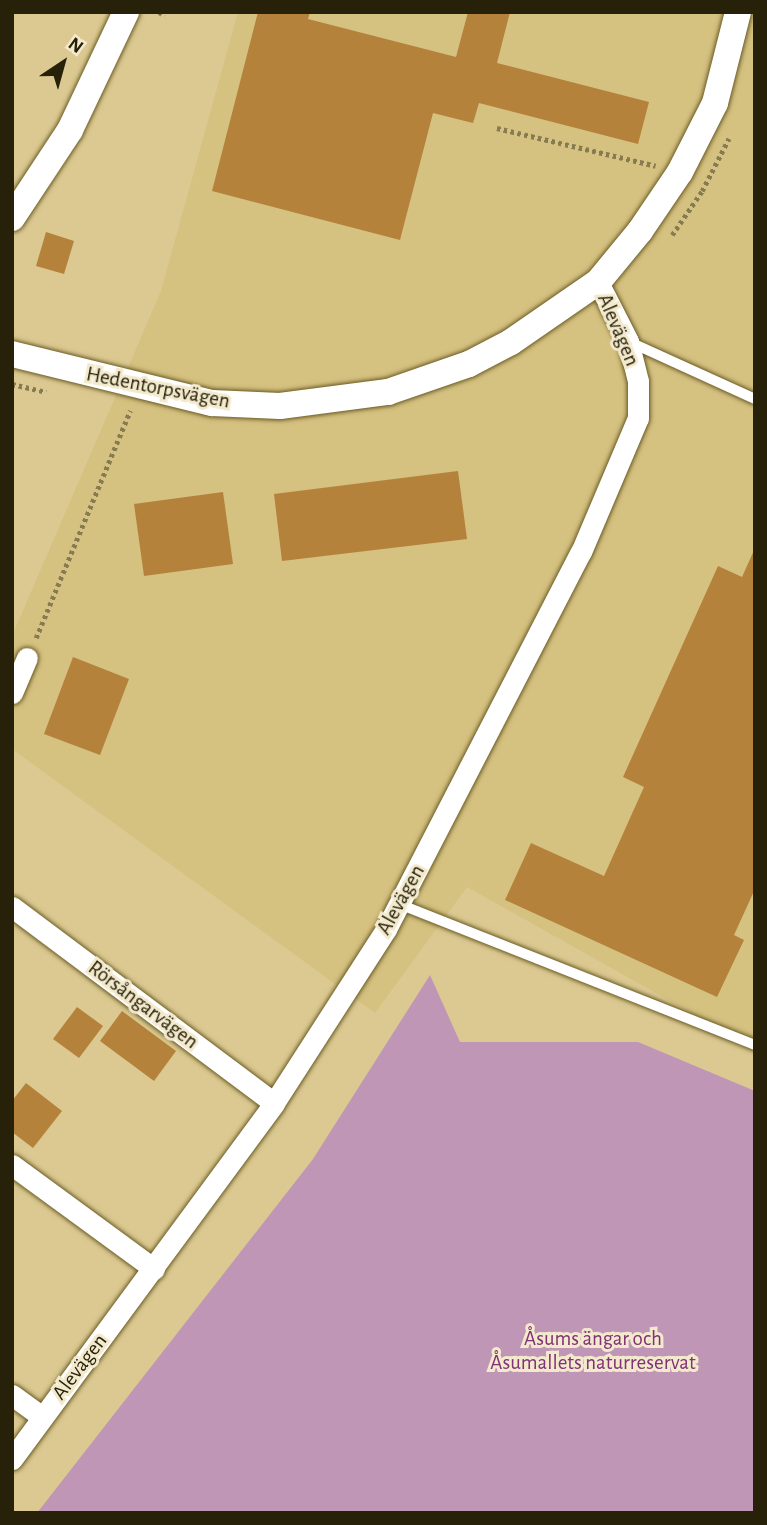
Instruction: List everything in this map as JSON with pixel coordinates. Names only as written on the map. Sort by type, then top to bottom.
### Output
[{"type":"street","points":[[12,218],[70,130],[126,12]]},
{"type":"street","name":"Hedentorpsvägen","points":[[12,354],[212,403],[280,406],[388,392],[469,364],[511,342],[598,282],[680,172],[715,103],[738,12]]},
{"type":"street","name":"Alevägen","points":[[12,1459],[155,1269],[274,1103],[399,904],[581,552],[638,418],[638,381],[628,341],[598,282]]},
{"type":"street","points":[[12,693],[27,658]]},
{"type":"street","name":"Rörsångarvägen","points":[[12,907],[274,1103]]},
{"type":"street","points":[[12,1165],[155,1269]]},
{"type":"street","points":[[12,1395],[43,1417]]},
{"type":"lane","points":[[628,341],[755,399]]},
{"type":"lane","points":[[399,904],[755,1045]]},
{"type":"path","points":[[666,242],[702,191],[734,125]]},
{"type":"path","points":[[497,128],[680,172]]},
{"type":"path","points":[[12,384],[59,395]]},
{"type":"path","points":[[118,408],[143,414]]},
{"type":"path","points":[[27,658],[130,411]]},
{"type":"shaded area","points":[[238,12],[755,12],[754,1048],[467,887],[375,1013],[12,749],[12,636],[161,291]]},
{"type":"green space","name":"Åsums ängar och Åsumallets naturreservat","points":[[430,975],[460,1042],[638,1042],[755,1091],[755,1513],[37,1513],[313,1159]]},
{"type":"building","points":[[258,12],[310,12],[308,19],[456,57],[468,12],[510,12],[497,63],[649,102],[638,144],[479,103],[473,123],[433,113],[400,240],[212,191]]},
{"type":"building","points":[[46,232],[74,241],[64,274],[36,266]]},
{"type":"building","points":[[458,471],[467,539],[282,561],[274,494]]},
{"type":"building","points":[[223,492],[233,564],[144,576],[134,504]]},
{"type":"building","points":[[755,548],[755,889],[734,935],[744,940],[717,997],[505,900],[531,843],[604,876],[644,787],[623,777],[718,566],[742,577]]},
{"type":"building","points":[[73,657],[129,679],[100,755],[44,734]]},
{"type":"building","points":[[77,1007],[103,1026],[79,1058],[53,1039]]},
{"type":"building","points":[[122,1011],[176,1051],[154,1081],[100,1041]]},
{"type":"building","points":[[26,1083],[62,1111],[33,1148],[12,1132],[12,1101]]}]
